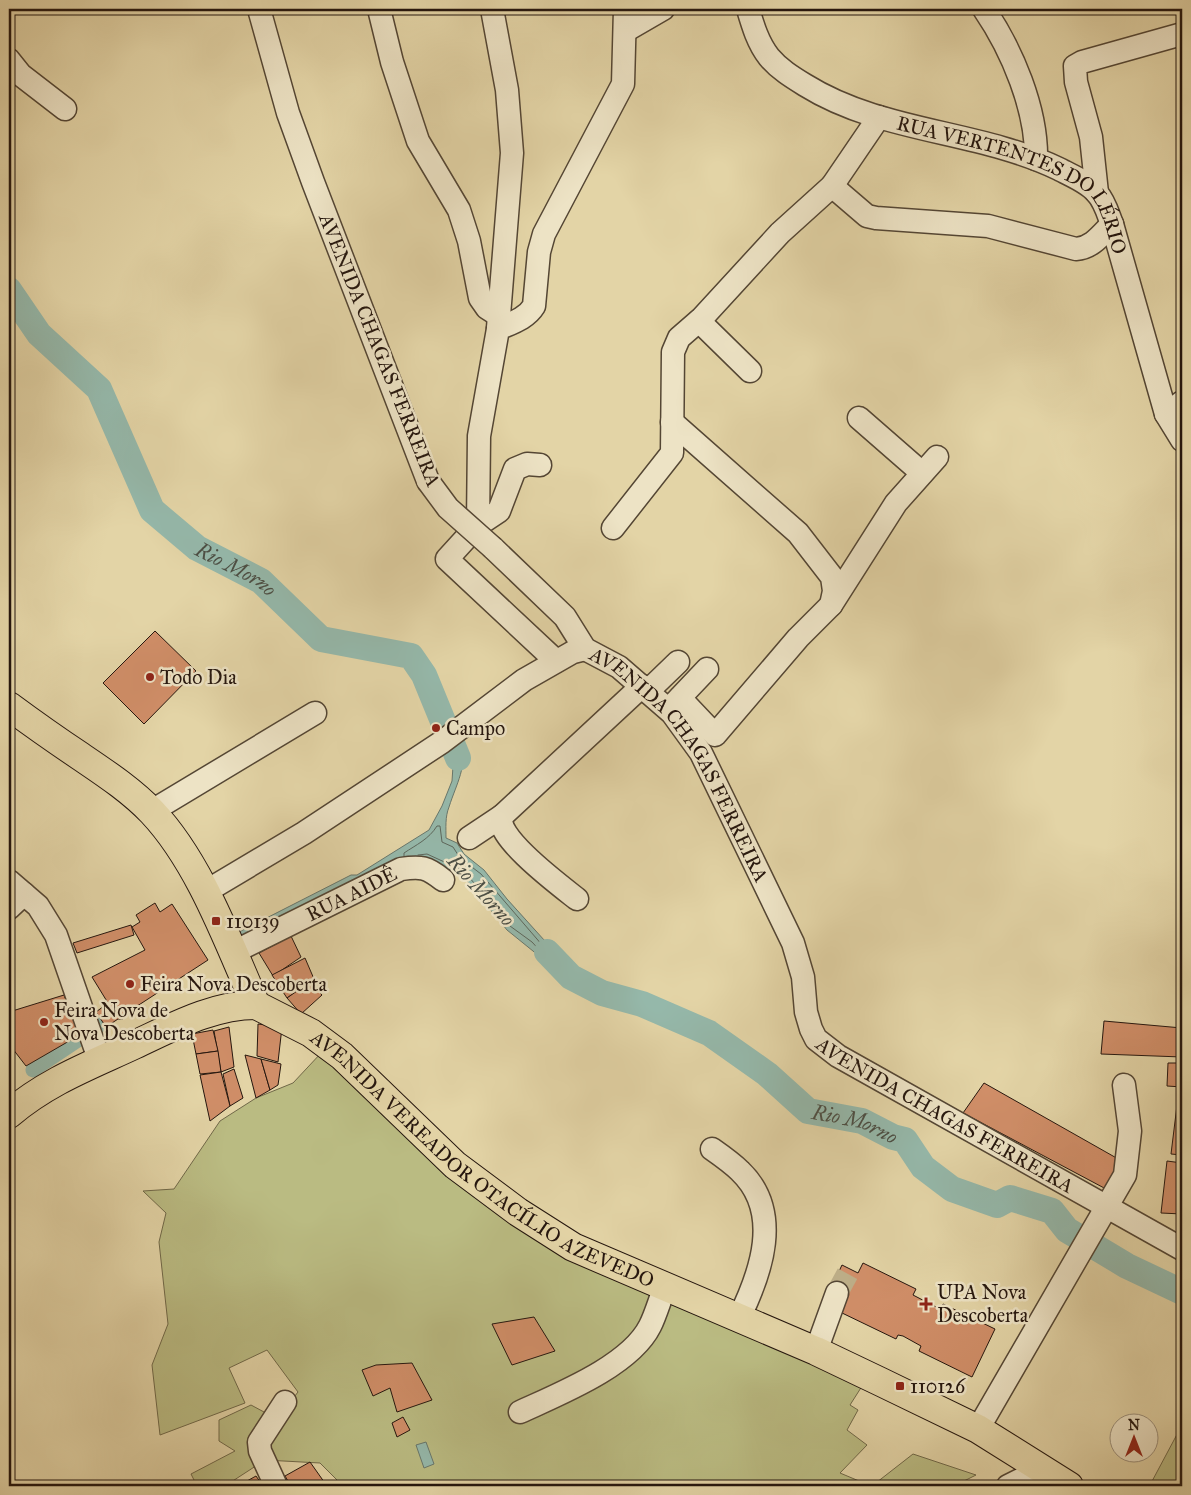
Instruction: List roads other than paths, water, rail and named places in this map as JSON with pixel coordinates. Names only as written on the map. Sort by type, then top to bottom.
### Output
[{"type":"main road","points":[[9,706],[116,781],[152,811],[169,833],[205,892],[234,952],[256,1005],[237,1005],[207,1013],[99,1060],[50,1083],[9,1114]]},
{"type":"main road","name":"AVENIDA VEREADOR OTACÍLIO AZEVEDO","points":[[256,1005],[311,1033],[342,1056],[455,1165],[518,1212],[573,1247],[816,1351],[978,1429],[1069,1486]]},
{"type":"street","name":"AVENIDA CHAGAS FERREIRA","points":[[259,9],[288,113],[428,481],[448,508],[565,617],[586,649],[604,658],[645,689],[674,704],[701,753],[793,943],[803,978],[806,1012],[816,1039],[838,1056],[1104,1214],[1182,1250]]},
{"type":"street","points":[[379,9],[392,62],[418,141],[459,210],[469,241],[480,298],[498,322]]},
{"type":"street","points":[[478,525],[478,436],[498,322],[512,153],[507,90],[492,9]]},
{"type":"street","points":[[498,322],[520,319],[530,312],[534,306],[539,252],[544,234],[622,84],[625,9]]},
{"type":"street","points":[[625,32],[663,9]]},
{"type":"street","name":"RUA VERTENTES DO LÉRIO","points":[[748,9],[756,36],[769,56],[784,72],[825,97],[878,117],[1036,159],[1087,184],[1097,193],[1105,206],[1112,224],[1174,408],[1182,440]]},
{"type":"street","points":[[984,9],[1001,36],[1014,64],[1034,122],[1036,159]]},
{"type":"street","points":[[1097,193],[1091,137],[1076,82],[1075,66],[1082,62],[1182,34]]},
{"type":"street","points":[[9,60],[17,71],[65,109]]},
{"type":"street","points":[[613,528],[672,453],[673,352],[678,338],[699,321],[780,233],[832,186],[878,117]]},
{"type":"street","points":[[832,186],[867,216],[988,226],[1076,249],[1084,249],[1092,244],[1112,224]]},
{"type":"street","points":[[699,321],[750,371]]},
{"type":"street","points":[[707,669],[674,704],[715,735],[798,638],[831,605],[896,503],[929,465],[859,418]]},
{"type":"street","points":[[672,422],[798,533],[832,577],[834,591],[831,605]]},
{"type":"street","points":[[540,465],[527,464],[515,469],[499,511],[478,525],[446,559],[556,661]]},
{"type":"street","points":[[205,892],[304,833],[442,742],[510,689],[573,652],[586,649]]},
{"type":"street","points":[[469,838],[502,816],[678,662]]},
{"type":"street","points":[[152,811],[315,713]]},
{"type":"street","points":[[502,816],[501,826],[512,842],[577,899]]},
{"type":"street","name":"RUA AIDÊ","points":[[234,952],[401,869],[419,866],[432,871],[443,880]]},
{"type":"street","points":[[14,894],[44,914],[56,935],[99,1060]]},
{"type":"street","points":[[978,1429],[1125,1175],[1130,1153],[1130,1131],[1124,1085]]},
{"type":"street","points":[[712,1150],[741,1172],[758,1197],[766,1228],[765,1244],[752,1291],[739,1318]]},
{"type":"street","points":[[520,1412],[584,1383],[610,1366],[638,1343],[650,1327],[666,1287]]},
{"type":"street","points":[[816,1351],[837,1293]]},
{"type":"street","points":[[276,1486],[260,1452],[259,1442],[285,1402]]},
{"type":"street","points":[[1008,1486],[1042,1469]]},
{"type":"water","points":[[462,740],[462,767],[448,811],[446,838],[457,843],[464,854],[484,870],[507,899],[573,972],[570,981],[507,930],[462,875],[425,859],[244,941],[239,932],[351,875],[357,875],[429,830],[442,806],[452,781],[453,766],[448,748]]},
{"type":"water","points":[[426,1442],[434,1464],[424,1468],[416,1445]]},
{"type":"waterway","name":"Rio Morno","points":[[9,290],[39,334],[99,389],[152,510],[197,548],[261,581],[321,639],[411,656],[424,675],[458,758]]},
{"type":"waterway","name":"Rio Morno","points":[[547,952],[571,977],[602,993],[642,1004],[709,1033],[767,1074],[808,1111],[862,1121],[893,1137],[905,1140],[923,1167],[952,1189],[997,1205],[1010,1198],[1052,1211],[1067,1230],[1127,1266],[1182,1292]]},
{"type":"waterway","points":[[33,1070],[103,1023]]},
{"type":"tunnel","points":[[837,1293],[850,1269]]},
{"type":"place","name":"Todo Dia","points":[[150,677]]},
{"type":"place","name":"Campo","points":[[436,728]]},
{"type":"place","name":"110139","points":[[216,921]]},
{"type":"place","name":"Feira Nova Descoberta","points":[[130,984]]},
{"type":"place","name":"Feira Nova de Nova Descoberta","points":[[44,1022]]},
{"type":"place","name":"UPA Nova Descoberta","points":[[926,1304]]},
{"type":"place","name":"110126","points":[[900,1386]]}]
